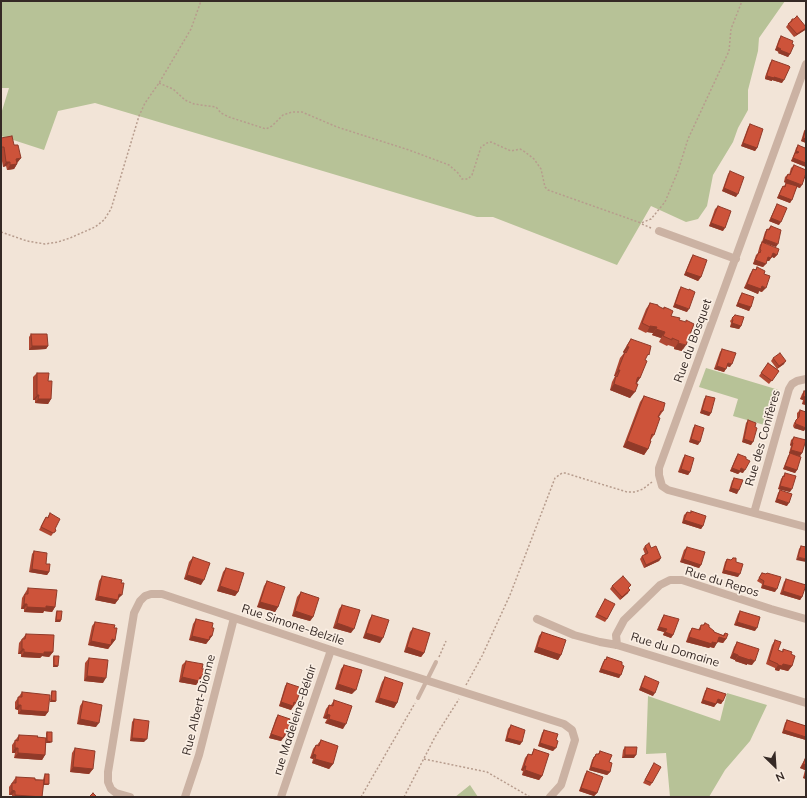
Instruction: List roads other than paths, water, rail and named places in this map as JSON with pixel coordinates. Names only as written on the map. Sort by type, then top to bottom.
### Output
[{"type":"street","name":"Rue du Bosquet","points":[[754,513],[668,490],[662,486],[659,468],[806,64]]},
{"type":"street","points":[[658,231],[736,259]]},
{"type":"street","name":"Rue des Conifères","points":[[754,513],[789,389],[792,384],[797,381],[806,379]]},
{"type":"street","points":[[754,513],[806,527]]},
{"type":"street","name":"Rue du Repos","points":[[617,645],[616,635],[624,620],[660,585],[670,580],[682,580],[806,619]]},
{"type":"street","name":"Rue Simone-Belzile","points":[[130,797],[116,793],[111,789],[108,782],[108,772],[134,613],[140,601],[145,596],[151,594],[162,594],[331,650],[564,724],[572,730],[575,740],[561,785],[550,797]]},
{"type":"street","name":"Rue Albert-Dionne","points":[[185,797],[199,755],[234,618]]},
{"type":"street","name":"Rue du Domaine","points":[[537,619],[574,635],[617,645],[806,703]]},
{"type":"street","name":"rue Madeleine-Bélair","points":[[282,797],[331,650]]},
{"type":"lane","points":[[418,698],[428,681],[436,662]]}]
